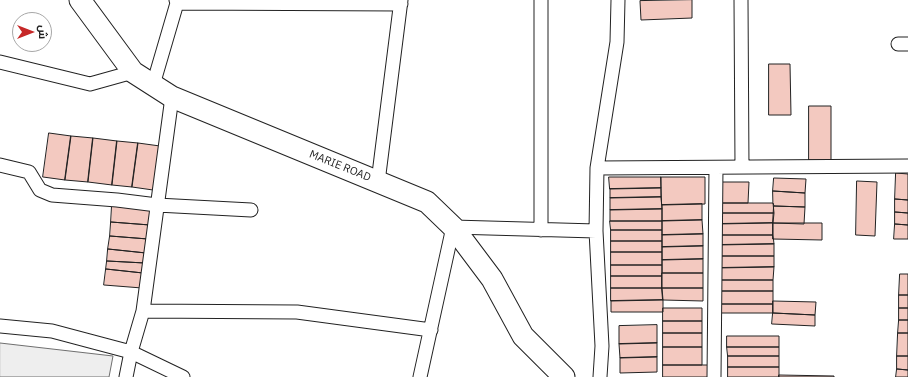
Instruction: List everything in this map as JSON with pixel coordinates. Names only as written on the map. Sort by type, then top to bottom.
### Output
[{"type":"main road","name":"MARIE ROAD","points":[[80,0],[133,72],[172,97],[427,202],[453,227],[492,279],[523,336],[564,377]]},
{"type":"street","points":[[541,0],[541,230]]},
{"type":"street","points":[[600,377],[602,346],[596,231],[597,168],[617,42],[618,0]]},
{"type":"street","points":[[741,0],[742,167]]},
{"type":"street","points":[[153,85],[177,1],[401,2],[378,182]]},
{"type":"street","points":[[0,62],[90,84],[133,72]]},
{"type":"street","points":[[126,377],[131,352],[143,311],[172,97]]},
{"type":"street","points":[[0,165],[29,172],[40,190],[52,194],[157,205],[251,210]]},
{"type":"street","points":[[597,168],[908,166]]},
{"type":"street","points":[[714,377],[716,168]]},
{"type":"street","points":[[420,377],[453,227],[596,231]]},
{"type":"street","points":[[143,311],[297,312],[431,330]]},
{"type":"street","points":[[0,326],[52,331],[131,352],[183,377]]},
{"type":"shaded area","points":[[0,343],[113,356],[109,377],[0,377]]},
{"type":"building","points":[[692,0],[692,18],[641,20],[640,1]]},
{"type":"building","points":[[769,64],[790,64],[791,115],[769,115]]},
{"type":"building","points":[[809,106],[831,106],[831,160],[809,160]]},
{"type":"building","points":[[49,133],[71,136],[65,180],[43,177]]},
{"type":"building","points":[[71,136],[93,138],[88,182],[65,180]]},
{"type":"building","points":[[93,138],[117,141],[112,185],[88,182]]},
{"type":"building","points":[[117,141],[138,143],[132,187],[112,185]]},
{"type":"building","points":[[138,143],[160,146],[153,190],[132,187]]},
{"type":"building","points":[[896,173],[908,174],[908,200],[895,199]]},
{"type":"building","points":[[609,177],[661,177],[661,188],[610,189]]},
{"type":"building","points":[[661,177],[705,177],[705,204],[662,205]]},
{"type":"building","points":[[774,178],[806,179],[805,193],[773,191]]},
{"type":"building","points":[[857,181],[877,182],[875,236],[856,235]]},
{"type":"building","points":[[721,182],[749,182],[748,203],[721,203]]},
{"type":"building","points":[[661,188],[661,197],[610,198],[610,189]]},
{"type":"building","points":[[773,191],[805,193],[805,207],[774,206]]},
{"type":"building","points":[[661,197],[662,209],[610,210],[610,198]]},
{"type":"building","points":[[895,199],[908,200],[908,213],[895,212]]},
{"type":"building","points":[[717,203],[773,203],[774,213],[717,213]]},
{"type":"building","points":[[702,204],[702,220],[662,221],[662,205]]},
{"type":"building","points":[[112,205],[152,208],[150,225],[111,222]]},
{"type":"building","points":[[774,206],[805,207],[804,224],[773,223]]},
{"type":"building","points":[[662,209],[662,221],[610,221],[610,210]]},
{"type":"building","points":[[895,212],[908,213],[908,225],[895,224]]},
{"type":"building","points":[[717,213],[774,213],[773,223],[717,224]]},
{"type":"building","points":[[702,220],[703,234],[662,235],[662,221]]},
{"type":"building","points":[[610,221],[662,221],[662,230],[611,230]]},
{"type":"building","points":[[111,222],[150,225],[148,239],[110,236]]},
{"type":"building","points":[[773,223],[822,223],[822,240],[773,239]]},
{"type":"building","points":[[773,223],[773,235],[718,235],[717,224]]},
{"type":"building","points":[[895,224],[908,225],[908,239],[894,239]]},
{"type":"building","points":[[611,230],[662,230],[662,241],[611,241]]},
{"type":"building","points":[[703,234],[703,246],[662,247],[662,235]]},
{"type":"building","points":[[718,235],[773,235],[774,244],[717,245]]},
{"type":"building","points":[[110,236],[148,239],[146,253],[108,249]]},
{"type":"building","points":[[611,241],[662,241],[662,252],[611,252]]},
{"type":"building","points":[[774,244],[774,256],[717,256],[717,245]]},
{"type":"building","points":[[703,246],[703,259],[662,260],[662,247]]},
{"type":"building","points":[[108,249],[146,253],[145,263],[107,261]]},
{"type":"building","points":[[611,252],[662,252],[662,265],[611,265]]},
{"type":"building","points":[[717,256],[774,256],[774,267],[717,268]]},
{"type":"building","points":[[703,259],[703,273],[662,273],[662,260]]},
{"type":"building","points":[[107,261],[145,263],[143,273],[106,269]]},
{"type":"building","points":[[611,265],[662,265],[662,276],[611,276]]},
{"type":"building","points":[[774,267],[773,280],[718,280],[717,268]]},
{"type":"building","points":[[106,269],[143,273],[142,288],[104,285]]},
{"type":"building","points":[[662,273],[703,273],[703,288],[662,288]]},
{"type":"building","points":[[900,274],[908,274],[908,295],[899,295]]},
{"type":"building","points":[[611,276],[662,276],[662,288],[611,288]]},
{"type":"building","points":[[718,280],[773,280],[773,291],[718,291]]},
{"type":"building","points":[[611,288],[662,288],[663,300],[611,301]]},
{"type":"building","points":[[662,288],[703,288],[703,301],[663,300]]},
{"type":"building","points":[[718,291],[773,291],[773,304],[718,304]]},
{"type":"building","points":[[899,295],[908,295],[908,308],[899,308]]},
{"type":"building","points":[[663,300],[663,312],[611,312],[611,301]]},
{"type":"building","points":[[773,301],[816,302],[815,315],[773,313]]},
{"type":"building","points":[[718,304],[773,304],[773,313],[719,313]]},
{"type":"building","points":[[663,308],[702,308],[702,321],[663,321]]},
{"type":"building","points":[[899,308],[908,308],[908,320],[899,320]]},
{"type":"building","points":[[773,313],[815,315],[815,326],[772,324]]},
{"type":"building","points":[[899,320],[908,320],[908,333],[898,333]]},
{"type":"building","points":[[663,321],[702,321],[702,333],[663,333]]},
{"type":"building","points":[[657,325],[657,343],[619,344],[619,326]]},
{"type":"building","points":[[663,333],[702,333],[702,347],[663,347]]},
{"type":"building","points":[[898,333],[908,333],[908,356],[897,356]]},
{"type":"building","points":[[727,336],[779,336],[779,347],[727,347]]},
{"type":"building","points":[[657,343],[657,357],[620,358],[619,344]]},
{"type":"building","points":[[663,347],[702,347],[702,365],[663,365]]},
{"type":"building","points":[[727,347],[779,347],[779,356],[728,356]]},
{"type":"building","points":[[728,356],[779,356],[779,367],[728,367]]},
{"type":"building","points":[[897,356],[908,356],[908,370],[897,369]]},
{"type":"building","points":[[657,357],[657,372],[620,373],[620,358]]},
{"type":"building","points":[[663,365],[709,365],[709,377],[663,377]]},
{"type":"building","points":[[728,367],[779,367],[779,377],[728,377]]},
{"type":"building","points":[[897,369],[908,370],[908,377],[896,377]]},
{"type":"building","points":[[779,375],[834,376],[834,377],[779,377]]}]
